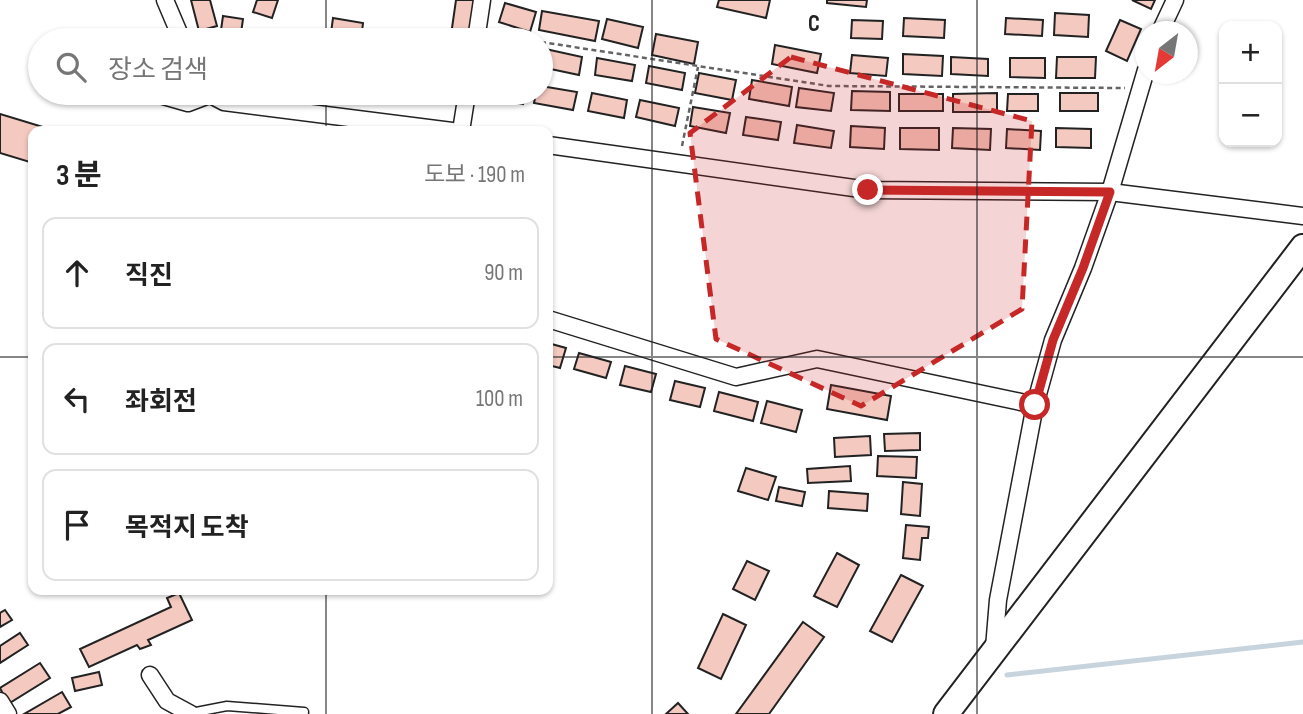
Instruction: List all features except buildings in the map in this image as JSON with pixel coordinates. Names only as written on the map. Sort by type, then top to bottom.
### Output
[{"type":"main road","points":[[946,714],[1303,247]]},
{"type":"street","points":[[165,0],[177,28]]},
{"type":"street","points":[[477,28],[482,0]]},
{"type":"street","points":[[1165,21],[1175,0]]},
{"type":"street","points":[[993,650],[998,600],[1035,405],[1053,340],[1083,268],[1110,192],[1141,84]]},
{"type":"street","points":[[248,105],[413,126]]},
{"type":"street","points":[[462,126],[465,105]]},
{"type":"street","points":[[553,146],[868,190],[1110,192],[1303,216]]},
{"type":"street","points":[[553,321],[736,377],[817,359],[1035,405]]},
{"type":"street","points":[[150,675],[167,701],[191,714]]},
{"type":"street","points":[[0,701],[8,714]]},
{"type":"lane","points":[[191,714],[227,706],[304,712]]},
{"type":"path","points":[[553,45],[829,86],[1139,88]]},
{"type":"path","points":[[679,164],[698,66]]},
{"type":"highlighted area","points":[[791,57],[1032,121],[1022,309],[861,406],[716,339],[690,133]]},
{"type":"waterway","points":[[1007,675],[1303,642]]},
{"type":"route","points":[[868,190],[1110,192],[1083,268],[1053,340],[1035,405]]}]
